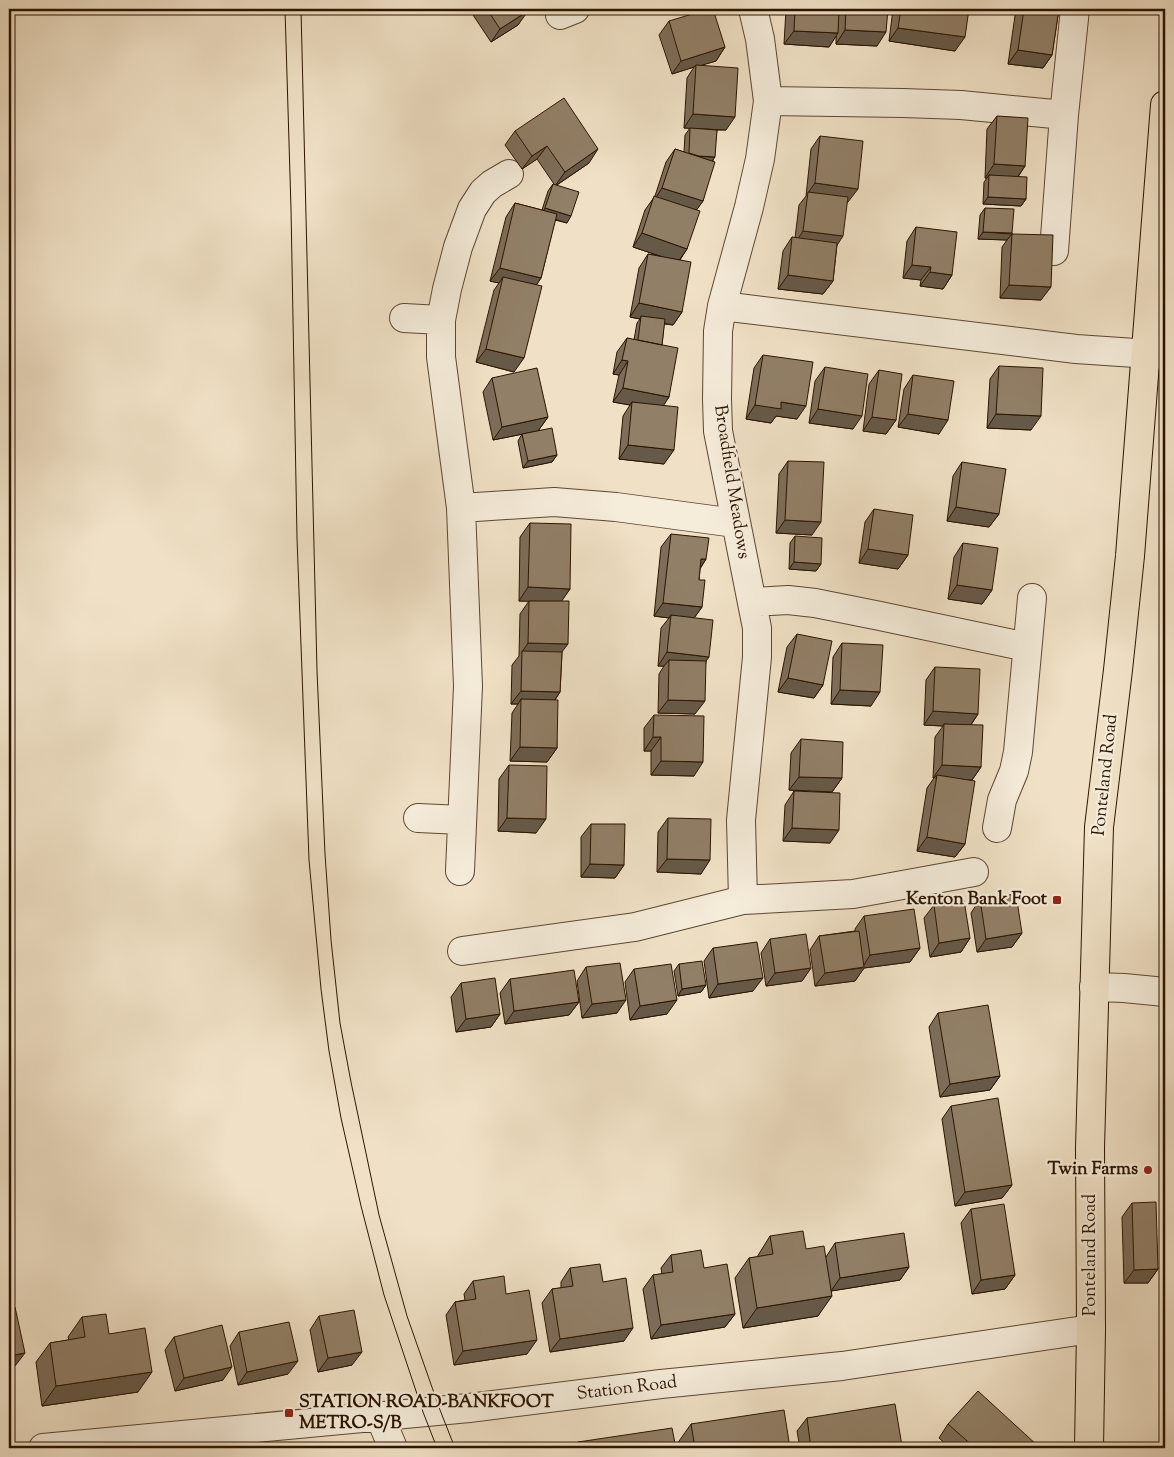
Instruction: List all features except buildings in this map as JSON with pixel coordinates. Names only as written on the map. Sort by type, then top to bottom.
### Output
[{"type":"main road","name":"Ponteland Road","points":[[1089,1448],[1091,1329],[1090,1148],[1099,827],[1156,355],[1165,105]]},
{"type":"street","name":"Broadfield Meadows","points":[[743,900],[741,820],[757,658],[757,628],[718,430],[718,330],[722,306],[749,208],[760,159],[768,101],[760,40],[753,9]]},
{"type":"street","points":[[1054,251],[1064,115],[1075,9]]},
{"type":"street","points":[[768,101],[951,105],[1064,115]]},
{"type":"street","points":[[460,870],[468,686],[461,508],[441,357],[441,320],[458,247],[472,209],[483,192],[509,174]]},
{"type":"street","points":[[722,306],[1076,348],[1156,355]]},
{"type":"street","points":[[404,318],[441,320]]},
{"type":"street","points":[[461,508],[554,502],[616,507],[735,523]]},
{"type":"street","points":[[997,828],[1002,800],[1014,771],[1018,752],[1032,598]]},
{"type":"street","points":[[752,602],[788,600],[815,603],[1027,647]]},
{"type":"street","points":[[418,818],[462,820]]},
{"type":"street","points":[[462,951],[635,927],[743,900],[853,894],[974,872]]},
{"type":"street","points":[[1094,987],[1165,992]]},
{"type":"street","name":"Station Road","points":[[43,1448],[128,1444],[469,1408],[661,1384],[842,1366],[1091,1329]]},
{"type":"street","points":[[380,1417],[393,1448]]},
{"type":"tram line","points":[[285,9],[297,538],[309,860],[321,989],[329,1051],[341,1118],[361,1206],[384,1295],[437,1448]]},
{"type":"tram line","points":[[301,9],[317,671],[325,854],[331,940],[340,1023],[379,1215],[407,1316],[455,1448]]},
{"type":"place","name":"Kenton Bank Foot","points":[[1057,900]]},
{"type":"place","name":"Twin Farms","points":[[1148,1170]]},
{"type":"place","name":"STATION ROAD-BANKFOOT METRO-S/B","points":[[289,1413]]}]
